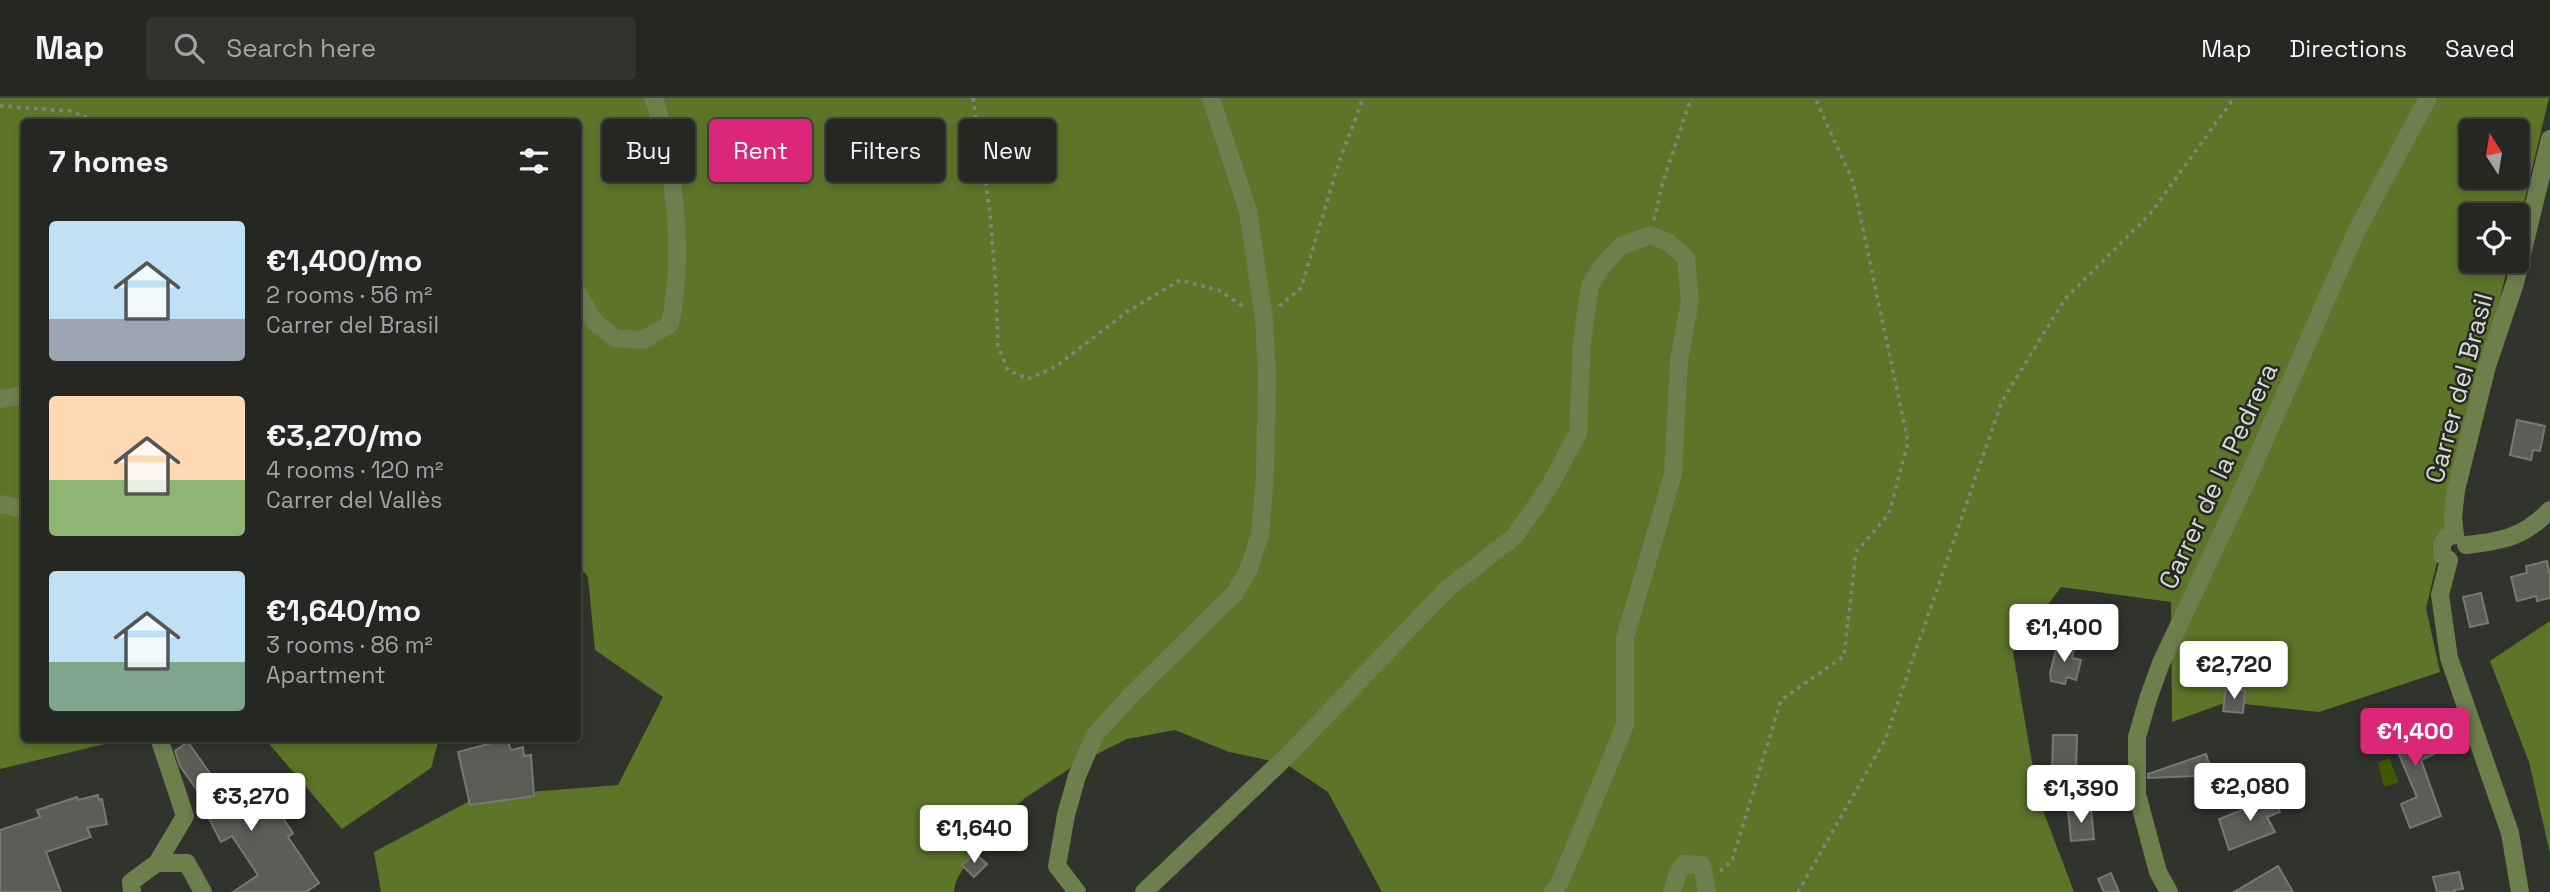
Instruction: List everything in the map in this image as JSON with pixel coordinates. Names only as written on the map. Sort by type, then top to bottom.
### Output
[{"type":"street","points":[[581,299],[595,323],[615,338],[643,340],[670,324],[677,268],[674,208],[667,146],[653,98]]},
{"type":"street","points":[[1077,892],[1057,866],[1077,776],[1095,735],[1131,695],[1234,594],[1248,571],[1260,535],[1265,473],[1264,319],[1248,211],[1212,98]]},
{"type":"street","name":"Carrer de la Pedrera","points":[[2169,892],[2158,872],[2137,794],[2137,737],[2148,699],[2185,609],[2248,478],[2356,232],[2428,98]]},
{"type":"street","name":"Carrer del Brasil","points":[[2461,540],[2453,518],[2459,477],[2487,366],[2515,282],[2550,139]]},
{"type":"street","points":[[1144,892],[1288,755],[1448,588],[1514,537],[1549,487],[1578,433],[1581,342],[1590,285],[1604,264],[1621,246],[1650,235],[1669,243],[1686,258],[1690,301],[1678,361],[1673,474],[1625,638],[1625,725],[1561,880],[1553,892]]},
{"type":"street","points":[[0,399],[21,396]]},
{"type":"street","points":[[0,504],[21,508]]},
{"type":"street","points":[[2461,540],[2516,536],[2528,530],[2550,510]]},
{"type":"street","name":"Carrer del Brasil","points":[[2461,540],[2447,537],[2442,544],[2442,555],[2449,560],[2440,596],[2449,658],[2510,833],[2520,892]]},
{"type":"street","points":[[132,892],[131,882],[157,863],[185,816],[161,742]]},
{"type":"street","points":[[157,863],[187,863],[203,892]]},
{"type":"street","points":[[1672,892],[1676,875],[1684,864],[1702,865],[1707,887]]},
{"type":"path","points":[[973,98],[990,214],[998,346],[1008,370],[1028,379],[1055,367],[1126,312],[1180,280],[1218,290],[1264,319],[1301,288],[1339,162],[1363,98]]},
{"type":"path","points":[[1650,235],[1663,181],[1691,98]]},
{"type":"path","points":[[1707,887],[1732,861],[1781,700],[1844,656],[1856,552],[1889,514],[1908,442],[1853,182],[1815,98]]},
{"type":"path","points":[[1798,892],[1885,740],[2003,401],[2065,299],[2150,214],[2234,98]]},
{"type":"path","points":[[0,106],[70,111],[90,119]]},
{"type":"shaded area","points":[[0,98],[2549,98],[2529,182],[2529,119],[2459,119],[2459,189],[2527,189],[2524,203],[2459,203],[2459,273],[2506,273],[2426,608],[2440,672],[2319,712],[2227,702],[2172,722],[2171,602],[2061,587],[2013,652],[2038,797],[2074,892],[1382,892],[1328,792],[1286,764],[1229,752],[1175,730],[1127,739],[1075,765],[1025,798],[982,836],[956,881],[954,892],[381,892],[374,852],[479,796],[618,785],[663,697],[595,650],[588,577],[581,569],[581,119],[21,119],[21,742],[113,742],[0,769]]},
{"type":"shaded area","points":[[2550,621],[2550,853],[2529,762],[2490,661]]},
{"type":"shaded area","points":[[268,742],[438,742],[431,768],[342,829]]},
{"type":"shaded area","points":[[2389,758],[2399,782],[2384,787],[2378,763]]},
{"type":"building","points":[[2517,420],[2545,426],[2540,451],[2533,450],[2531,460],[2510,455]]},
{"type":"building","points":[[2547,561],[2550,598],[2537,601],[2536,596],[2517,601],[2511,577],[2527,573],[2526,566]]},
{"type":"building","points":[[2481,593],[2488,623],[2470,627],[2463,597]]},
{"type":"building","points":[[2058,642],[2075,646],[2072,658],[2081,660],[2076,680],[2067,677],[2065,684],[2051,681],[2050,673]]},
{"type":"building","points":[[2226,688],[2245,691],[2243,713],[2223,711]]},
{"type":"building","points":[[2422,717],[2440,751],[2421,760],[2441,816],[2410,828],[2401,804],[2417,797],[2397,750],[2386,753],[2381,734]]},
{"type":"building","points":[[2053,735],[2077,735],[2076,773],[2052,772]]},
{"type":"building","points":[[188,742],[230,802],[243,794],[257,816],[274,805],[293,833],[288,837],[319,883],[306,892],[233,892],[258,875],[232,836],[221,842],[208,817],[214,814],[180,766],[175,751]]},
{"type":"building","points":[[496,742],[508,742],[511,750],[523,747],[524,756],[531,755],[534,796],[470,805],[458,752]]},
{"type":"building","points":[[2206,754],[2215,782],[2196,788],[2195,776],[2148,778],[2148,774]]},
{"type":"building","points":[[2273,794],[2280,812],[2267,817],[2275,832],[2229,850],[2219,819],[2255,805],[2254,801]]},
{"type":"building","points":[[98,795],[99,800],[102,799],[107,824],[87,828],[91,837],[46,852],[61,892],[0,892],[0,830],[40,817],[37,810],[77,797],[78,800]]},
{"type":"building","points":[[2091,809],[2094,839],[2071,841],[2068,811]]},
{"type":"building","points":[[975,853],[987,864],[974,877],[962,865]]},
{"type":"building","points":[[2278,866],[2293,892],[2234,892]]},
{"type":"building","points":[[2459,872],[2463,889],[2437,892],[2433,877]]},
{"type":"building","points":[[2111,873],[2119,892],[2104,892],[2098,879]]}]
